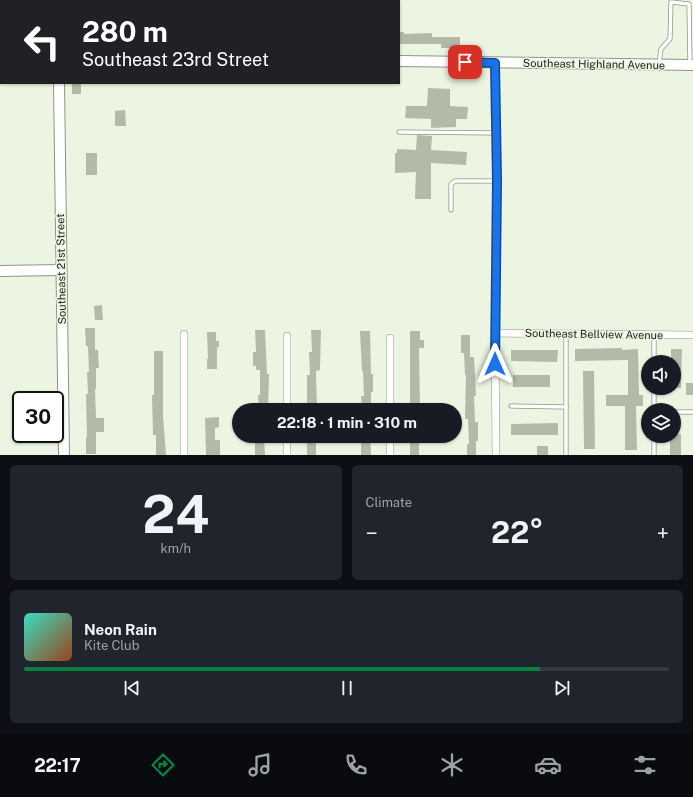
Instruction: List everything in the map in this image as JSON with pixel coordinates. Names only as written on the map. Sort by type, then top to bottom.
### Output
[{"type":"street","name":"Southeast Highland Avenue","points":[[400,61],[691,65]]},
{"type":"street","points":[[495,63],[497,181],[495,333],[496,455]]},
{"type":"street","name":"Southeast 21st Street","points":[[59,84],[64,455]]},
{"type":"street","points":[[0,271],[62,270]]},
{"type":"street","name":"Southeast Bellview Avenue","points":[[495,333],[693,334]]},
{"type":"street","points":[[184,334],[184,455]]},
{"type":"street","points":[[287,336],[287,403]]},
{"type":"street","points":[[390,338],[390,403]]},
{"type":"street","points":[[287,443],[287,455]]},
{"type":"street","points":[[390,443],[390,455]]},
{"type":"lane","points":[[689,4],[692,0]]},
{"type":"lane","points":[[659,65],[661,49],[670,39],[671,2],[689,4]]},
{"type":"lane","points":[[689,4],[691,10],[691,65]]},
{"type":"lane","points":[[399,132],[496,133]]},
{"type":"lane","points":[[451,210],[451,184],[455,181],[497,181]]},
{"type":"lane","points":[[566,333],[566,455]]},
{"type":"lane","points":[[654,334],[654,355]]},
{"type":"lane","points":[[511,406],[566,407]]},
{"type":"lane","points":[[681,412],[693,412]]},
{"type":"lane","points":[[654,443],[654,455]]},
{"type":"building","points":[[400,32],[404,32],[404,34],[432,33],[432,37],[460,37],[460,48],[441,48],[441,44],[400,44]]},
{"type":"building","points":[[72,84],[81,84],[81,94],[72,94]]},
{"type":"building","points":[[428,88],[450,89],[450,106],[468,107],[467,119],[456,119],[456,127],[431,128],[431,119],[405,118],[406,106],[427,106]]},
{"type":"building","points":[[125,110],[126,126],[115,126],[115,111]]},
{"type":"building","points":[[417,135],[432,136],[431,150],[467,152],[466,165],[431,163],[431,199],[415,199],[416,172],[395,173],[395,153],[397,153],[397,149],[416,150]]},
{"type":"building","points":[[86,153],[97,153],[97,175],[86,175]]},
{"type":"building","points":[[102,305],[103,320],[95,320],[94,306]]},
{"type":"building","points":[[85,328],[95,328],[95,350],[98,350],[99,368],[96,368],[96,418],[104,418],[104,432],[96,432],[96,454],[86,454],[86,394],[88,394],[87,372],[89,372],[88,346],[86,346]]},
{"type":"building","points":[[255,330],[265,330],[267,374],[269,374],[268,403],[259,403],[260,370],[256,370],[256,366],[253,366],[253,352],[256,352]]},
{"type":"building","points":[[311,330],[321,330],[320,370],[316,371],[317,403],[307,403],[307,375],[310,375],[309,352],[312,352]]},
{"type":"building","points":[[360,331],[370,331],[371,374],[373,374],[373,392],[371,392],[371,403],[362,403],[361,396],[364,396]]},
{"type":"building","points":[[410,331],[420,331],[420,340],[424,340],[424,348],[419,348],[420,403],[410,403]]},
{"type":"building","points":[[207,332],[216,332],[216,341],[219,341],[219,347],[217,347],[217,369],[207,369]]},
{"type":"building","points":[[461,335],[470,335],[470,357],[474,357],[476,396],[474,396],[475,422],[478,422],[476,455],[467,455],[467,444],[469,444],[468,419],[465,419],[466,375],[464,353],[461,353]]},
{"type":"building","points":[[575,349],[638,349],[639,395],[643,395],[643,403],[641,403],[641,406],[636,406],[637,450],[625,450],[625,406],[606,406],[606,395],[628,395],[628,360],[575,361]]},
{"type":"building","points":[[671,349],[682,349],[681,388],[681,355],[671,355]]},
{"type":"building","points":[[511,350],[558,350],[557,362],[511,361]]},
{"type":"building","points":[[154,351],[163,351],[163,416],[166,455],[156,455],[156,435],[153,435],[152,395],[154,395]]},
{"type":"building","points":[[583,371],[594,371],[595,449],[584,449]]},
{"type":"building","points":[[513,375],[550,375],[550,387],[513,387]]},
{"type":"building","points":[[686,383],[693,383],[693,395],[686,395]]},
{"type":"building","points":[[219,417],[219,427],[215,428],[215,440],[220,440],[220,455],[206,455],[205,418]]},
{"type":"building","points":[[558,423],[558,435],[511,435],[511,424]]},
{"type":"building","points":[[255,443],[264,443],[265,455],[255,455]]},
{"type":"building","points":[[307,443],[316,443],[316,455],[307,455]]},
{"type":"building","points":[[361,443],[370,443],[371,455],[361,455]]},
{"type":"building","points":[[410,443],[419,443],[419,455],[410,455]]},
{"type":"building","points":[[670,443],[681,443],[681,455],[670,455]]},
{"type":"building","points":[[537,446],[548,446],[548,455],[537,455]]},
{"type":"route","points":[[465,62],[495,63],[497,181],[495,364]]}]
